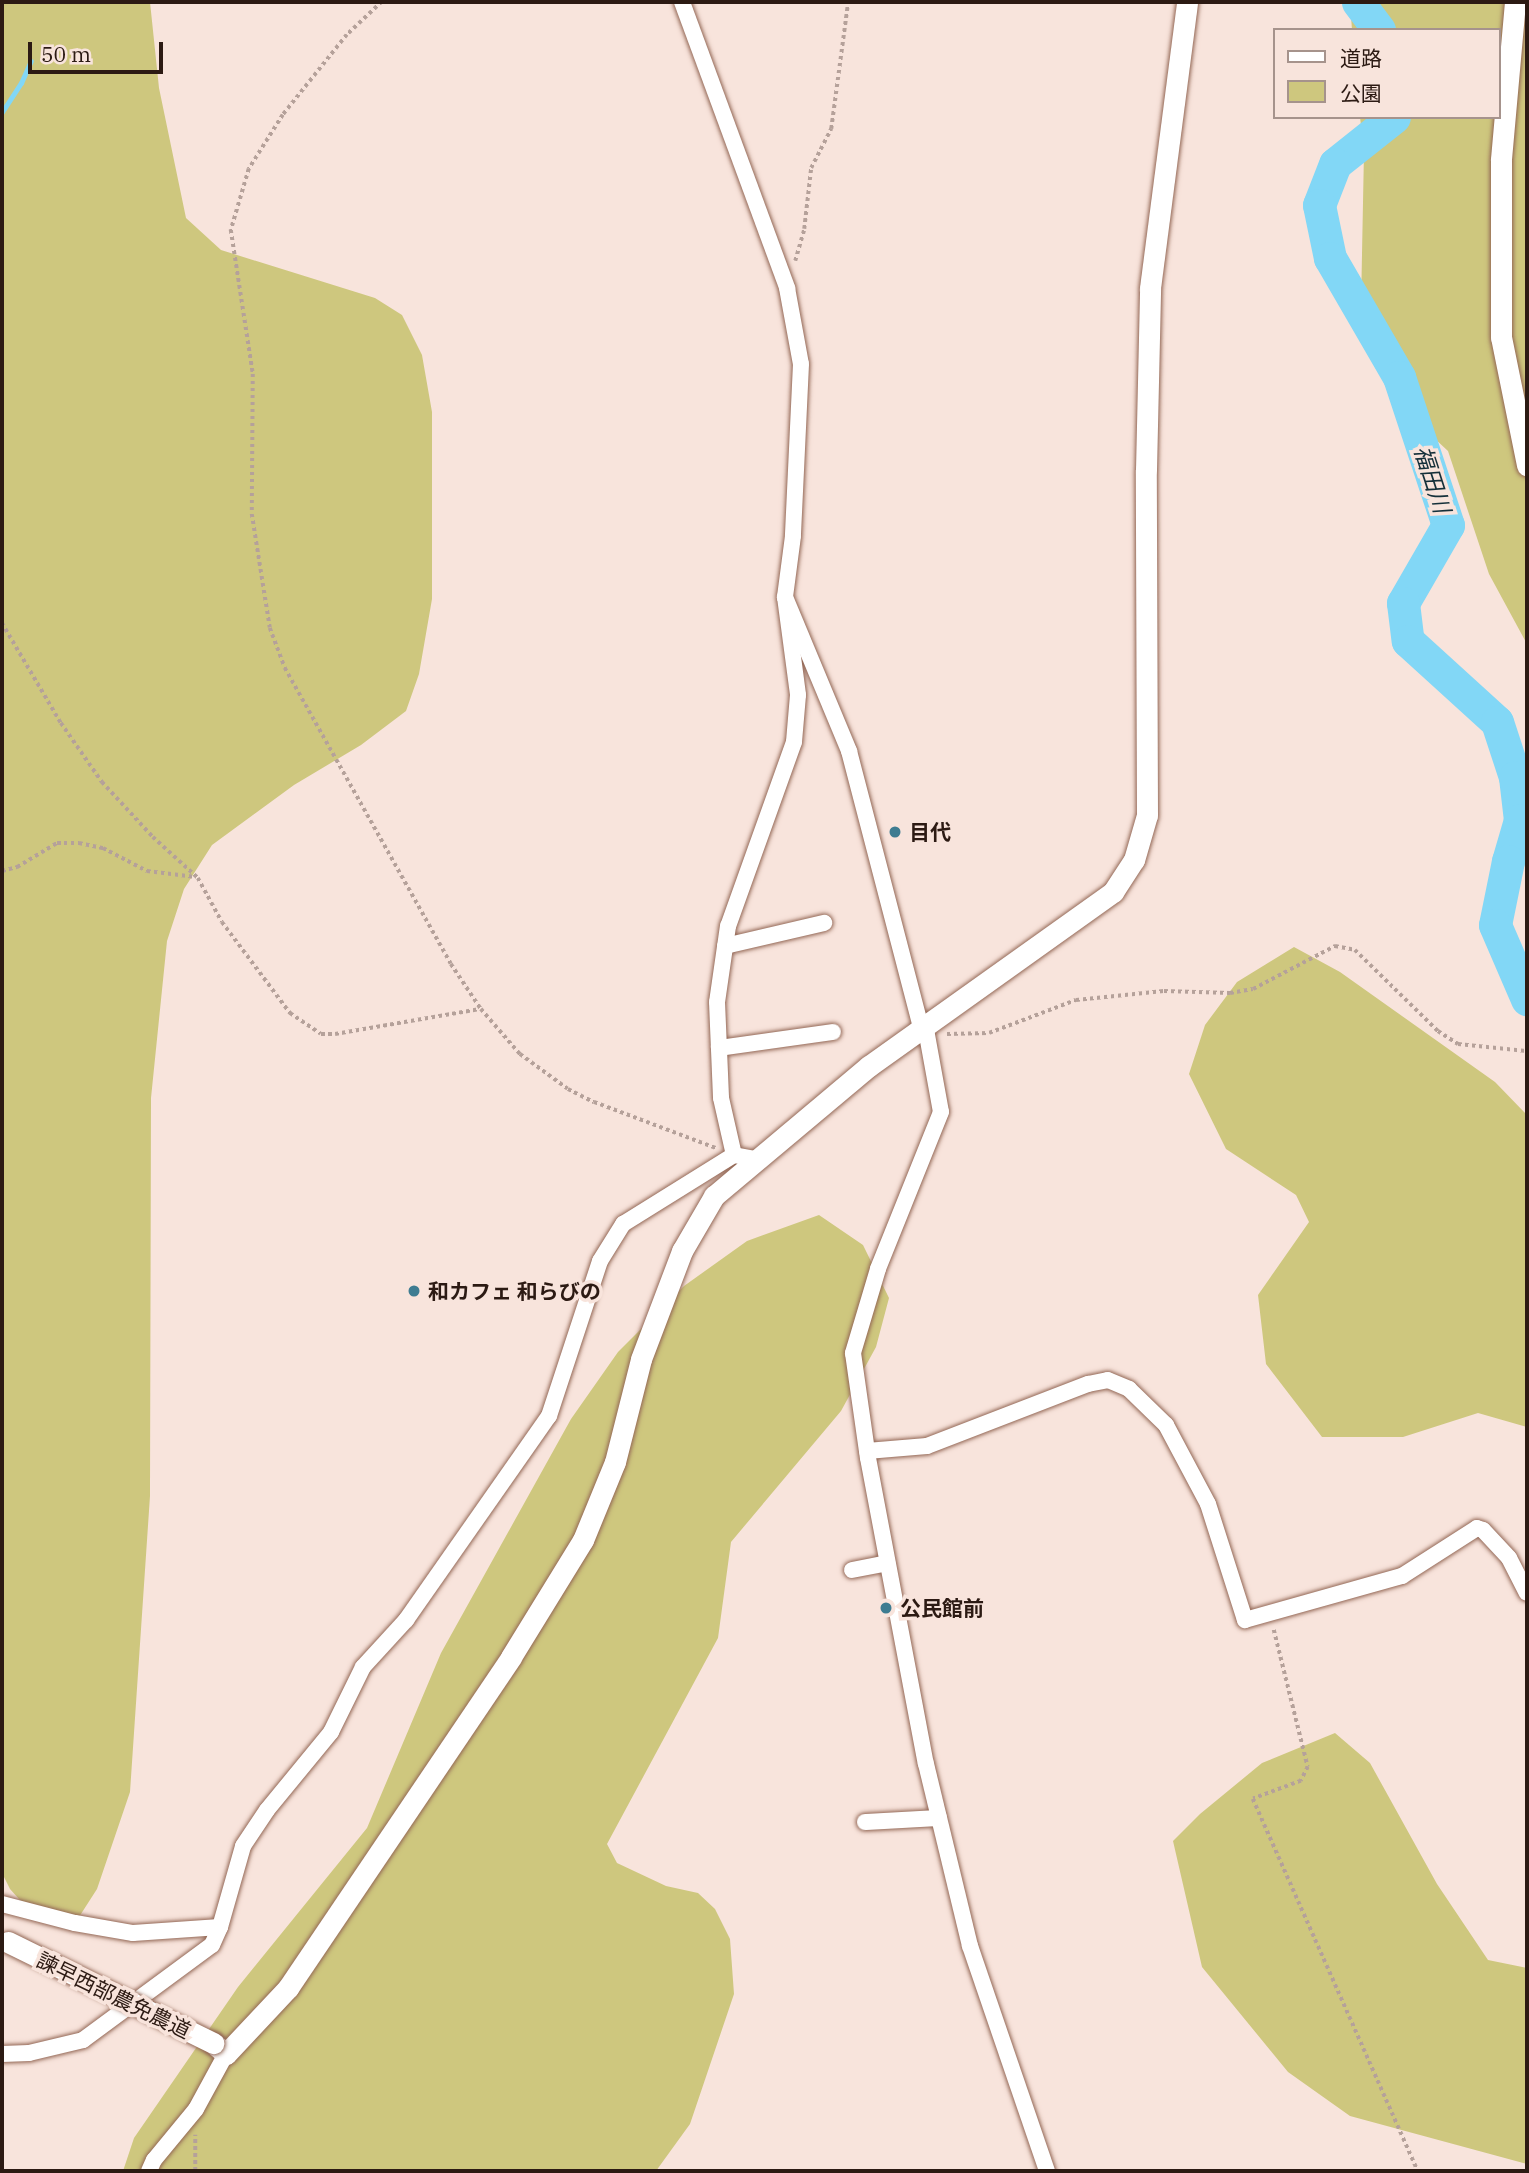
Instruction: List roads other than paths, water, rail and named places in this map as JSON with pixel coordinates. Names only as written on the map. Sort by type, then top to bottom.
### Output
[{"type":"street","points":[[682,2],[787,288],[800,364],[793,536],[785,597],[798,695],[794,742],[729,926],[717,1002],[721,1098],[734,1155]]},
{"type":"street","points":[[149,2171],[154,2160],[196,2109],[219,2049],[288,1987],[511,1657],[583,1540],[615,1462],[641,1359],[682,1251],[714,1196],[869,1066],[924,1031],[1113,892],[1134,860],[1147,815],[1146,498],[1150,288],[1187,2]]},
{"type":"street","points":[[1515,2],[1501,160],[1501,337],[1527,465]]},
{"type":"street","points":[[785,597],[849,751],[924,1031],[941,1112],[878,1269],[853,1353],[887,1563],[939,1818],[970,1946],[1047,2171]]},
{"type":"street","points":[[725,946],[824,923]]},
{"type":"street","points":[[719,1048],[834,1032]]},
{"type":"street","points":[[2,2054],[29,2053],[83,2040],[212,1945],[220,1927],[243,1846],[267,1810],[331,1732],[363,1667],[407,1620],[549,1416],[600,1261],[623,1224],[734,1155],[760,1160]]},
{"type":"street","points":[[867,1451],[927,1446],[1088,1384],[1108,1380],[1129,1389],[1166,1425],[1208,1504],[1245,1620],[1402,1576],[1477,1528],[1483,1530],[1509,1558],[1527,1593]]},
{"type":"street","points":[[852,1570],[887,1563]]},
{"type":"street","points":[[865,1822],[939,1818]]},
{"type":"street","points":[[2,1904],[75,1923],[133,1933],[220,1927]]},
{"type":"street","name":"諫早西部農免農道","points":[[5,1938],[219,2049]]},
{"type":"waterway","name":"福田川","points":[[1358,2],[1378,28]]},
{"type":"waterway","points":[[2,112],[21,83],[31,61]]},
{"type":"waterway","name":"福田川","points":[[1391,119],[1335,164],[1319,205],[1330,258],[1399,377],[1448,525],[1403,603],[1408,641],[1497,722],[1515,777],[1520,820],[1508,861],[1495,925],[1527,999]]},
{"type":"place","name":"目代","points":[[895,832]]},
{"type":"place","name":"和カフェ 和らびの","points":[[414,1291]]},
{"type":"place","name":"公民館前","points":[[886,1608]]}]
